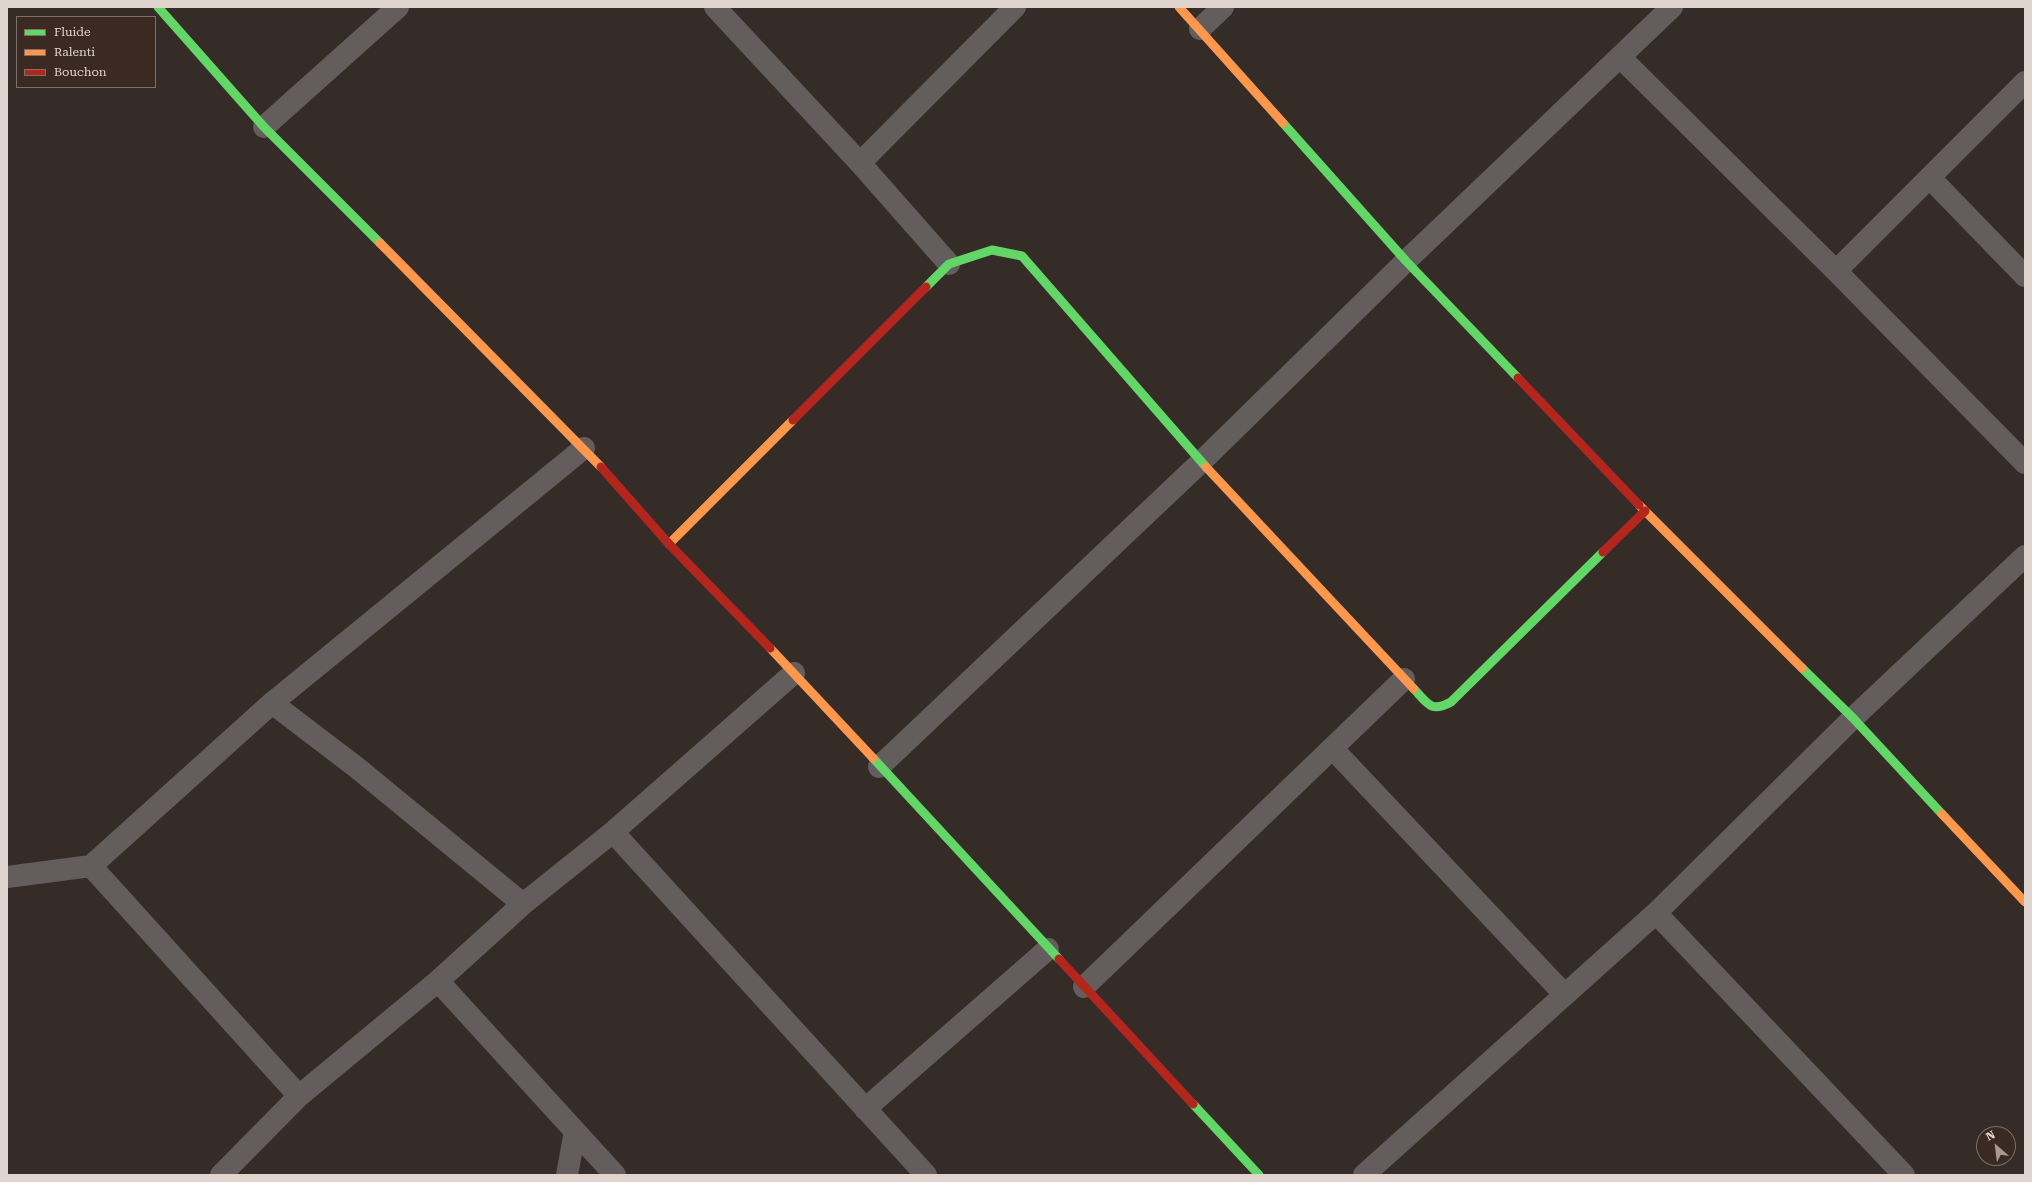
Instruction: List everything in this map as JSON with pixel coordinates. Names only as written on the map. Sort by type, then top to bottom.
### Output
[{"type":"street","points":[[158,7],[264,127],[584,448],[669,544],[794,673],[879,767],[1259,1175]]},
{"type":"street","points":[[264,127],[398,7]]},
{"type":"street","points":[[715,7],[860,163],[949,264]]},
{"type":"street","points":[[860,163],[1015,7]]},
{"type":"street","points":[[1179,7],[1406,261],[1645,511],[1853,718],[2025,902]]},
{"type":"street","points":[[1200,29],[1223,7]]},
{"type":"street","points":[[879,767],[1202,462],[1406,261],[1672,7]]},
{"type":"street","points":[[1620,57],[1836,271],[2025,463]]},
{"type":"street","points":[[1836,271],[2025,82]]},
{"type":"street","points":[[1930,178],[2025,276]]},
{"type":"street","points":[[669,544],[949,264],[992,250],[1022,256],[1202,462],[1430,706],[1440,708],[1451,702],[1645,511]]},
{"type":"street","points":[[7,876],[91,866],[272,703],[584,448]]},
{"type":"street","points":[[1364,1175],[1656,913],[1853,718],[2025,556]]},
{"type":"street","points":[[221,1175],[299,1096],[438,981],[523,904],[613,832],[794,673]]},
{"type":"street","points":[[1084,987],[1404,679]]},
{"type":"street","points":[[272,703],[361,771],[523,904]]},
{"type":"street","points":[[1333,749],[1565,995]]},
{"type":"street","points":[[613,832],[926,1175]]},
{"type":"street","points":[[91,866],[299,1096]]},
{"type":"street","points":[[1656,913],[1904,1175]]},
{"type":"street","points":[[865,1109],[1048,949]]},
{"type":"street","points":[[438,981],[615,1175]]},
{"type":"street","points":[[567,1175],[575,1131]]},
{"type":"traffic: fast","points":[[158,7],[264,127],[380,243]]},
{"type":"traffic: fast","points":[[1283,123],[1406,261],[1518,378]]},
{"type":"traffic: fast","points":[[926,287],[949,264],[992,250],[1022,256],[1206,467]]},
{"type":"traffic: fast","points":[[1414,689],[1427,703],[1434,707],[1439,707],[1451,702],[1603,552]]},
{"type":"traffic: fast","points":[[1802,668],[1853,718],[1942,814]]},
{"type":"traffic: fast","points":[[873,758],[1059,959]]},
{"type":"traffic: fast","points":[[1193,1104],[1259,1175]]},
{"type":"traffic: slow","points":[[1179,7],[1283,123]]},
{"type":"traffic: slow","points":[[380,243],[601,467]]},
{"type":"traffic: slow","points":[[669,544],[793,420]]},
{"type":"traffic: slow","points":[[1206,467],[1414,689]]},
{"type":"traffic: slow","points":[[1639,505],[1802,668]]},
{"type":"traffic: slow","points":[[770,648],[873,758]]},
{"type":"traffic: slow","points":[[1942,814],[2025,902]]},
{"type":"traffic: jam","points":[[793,420],[926,287]]},
{"type":"traffic: jam","points":[[1518,378],[1639,505]]},
{"type":"traffic: jam","points":[[601,467],[669,544],[770,648]]},
{"type":"traffic: jam","points":[[1603,552],[1645,511]]},
{"type":"traffic: jam","points":[[1059,959],[1193,1104]]}]
